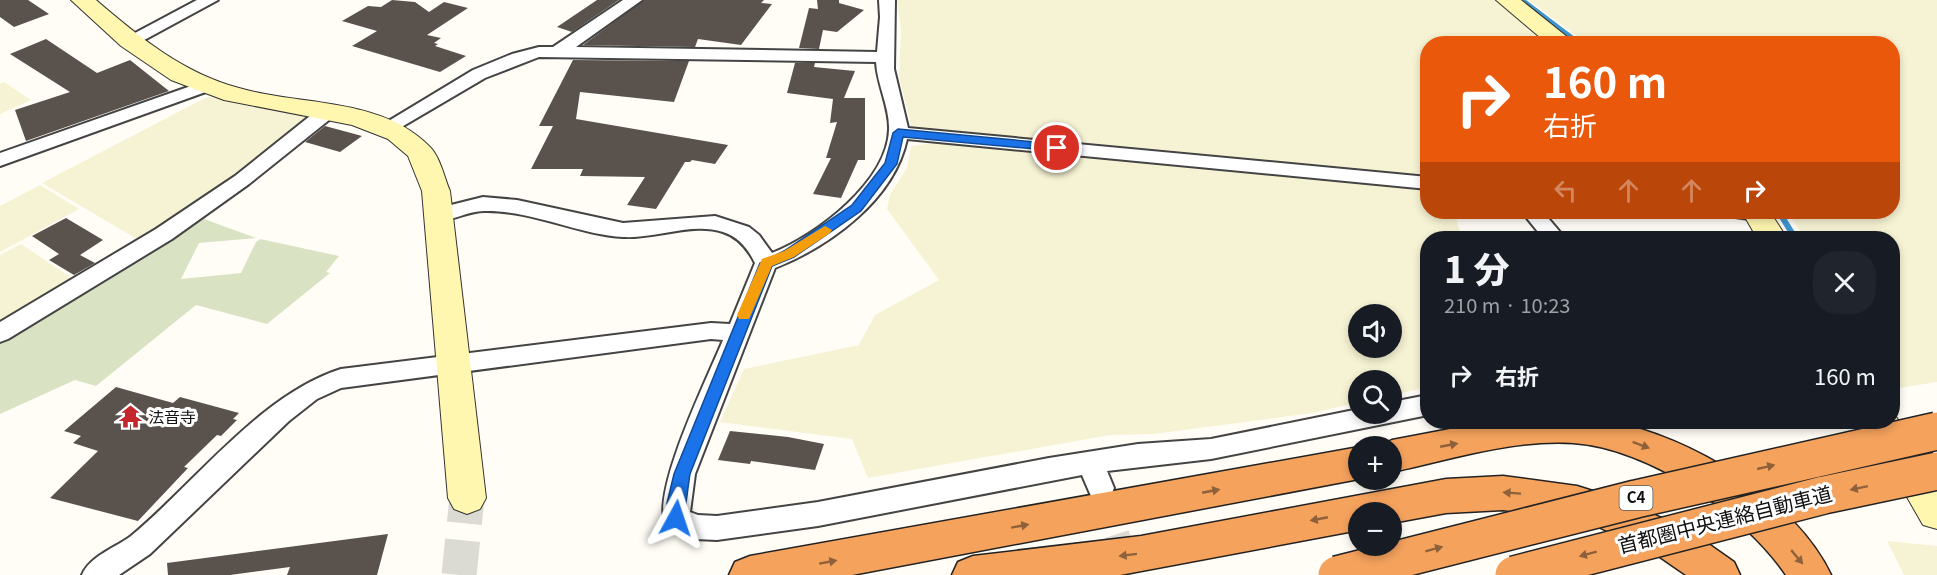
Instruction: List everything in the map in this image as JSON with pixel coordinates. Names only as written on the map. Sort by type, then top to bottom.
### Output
[{"type":"highway","points":[[1402,454],[1527,430],[1551,429]]},
{"type":"highway","points":[[1579,429],[1636,443],[1682,463],[1728,490],[1770,525],[1810,575]]},
{"type":"highway","name":"C4","points":[[1337,575],[1583,510],[1790,461],[1937,431]]},
{"type":"highway","points":[[750,575],[1139,506],[1348,464]]},
{"type":"highway","name":"首都圏中央連絡自動車道","points":[[1514,575],[1813,498],[1937,471]]},
{"type":"highway","points":[[973,575],[1141,554],[1446,496],[1503,493],[1578,503],[1610,513],[1675,544],[1719,575]]},
{"type":"street","points":[[82,0],[129,41],[180,75],[233,95],[359,118],[397,133],[420,152],[436,191],[467,498]]},
{"type":"street","points":[[129,41],[210,0]]},
{"type":"street","points":[[556,53],[634,0]]},
{"type":"street","points":[[887,0],[885,69],[894,101],[898,133],[891,164],[856,208],[789,254],[766,263],[736,333],[682,474],[676,503],[676,518],[695,527],[717,528],[818,514],[1049,469],[1138,455],[1211,449],[1348,421]]},
{"type":"street","points":[[1507,0],[1554,36]]},
{"type":"street","points":[[386,128],[511,58],[539,52],[886,57]]},
{"type":"street","points":[[0,159],[208,85]]},
{"type":"street","points":[[0,333],[164,234],[242,180],[327,112]]},
{"type":"street","points":[[898,133],[1420,182]]},
{"type":"street","points":[[438,215],[483,204],[502,205],[567,221],[623,230],[697,223],[726,225],[751,238],[766,263]]},
{"type":"street","points":[[1538,219],[1548,231]]},
{"type":"street","points":[[1757,219],[1767,231]]},
{"type":"street","points":[[96,575],[140,545],[303,394],[341,378],[711,331],[736,333]]},
{"type":"street","points":[[1402,410],[1420,407]]},
{"type":"street","points":[[1886,429],[1937,513]]},
{"type":"street","points":[[1090,463],[1101,488]]},
{"type":"shaded area","points":[[897,0],[1496,0],[1543,36],[1420,36],[1420,175],[912,129],[899,77],[901,31]]},
{"type":"shaded area","points":[[1529,0],[1937,0],[1937,382],[1900,388],[1900,231],[1800,231],[1792,219],[1900,219],[1900,36],[1577,36]]},
{"type":"shaded area","points":[[4,82],[31,100],[0,114],[0,84]]},
{"type":"shaded area","points":[[212,97],[308,115],[307,121],[240,174],[142,242],[42,183],[205,98]]},
{"type":"shaded area","points":[[934,143],[1420,188],[1420,219],[1456,219],[1460,231],[1420,231],[1420,389],[1402,393],[1402,370],[1348,370],[1348,405],[1313,413],[1153,434],[1110,435],[868,478],[852,439],[720,422],[744,369],[859,345],[875,315],[939,280],[887,209],[890,195],[907,168],[911,146]]},
{"type":"shaded area","points":[[40,185],[79,209],[0,252],[0,206]]},
{"type":"shaded area","points":[[21,244],[76,281],[0,326],[0,255]]},
{"type":"shaded area","points":[[1887,541],[1937,546],[1937,575],[1904,575]]},
{"type":"green space","points":[[204,219],[256,238],[199,243],[181,279],[241,273],[256,242],[260,239],[339,256],[326,272],[330,273],[267,324],[196,305],[96,386],[75,380],[0,414],[0,340]]},
{"type":"building","points":[[0,0],[28,0],[49,14],[14,27],[0,17]]},
{"type":"building","points":[[392,0],[415,2],[429,12],[444,2],[468,8],[427,35],[441,38],[434,43],[438,44],[435,46],[466,56],[440,72],[352,46],[377,31],[342,21],[368,6],[381,7]]},
{"type":"building","points":[[597,0],[619,0],[572,32],[557,27]]},
{"type":"building","points":[[644,0],[764,0],[761,3],[772,4],[741,45],[698,39],[695,47],[583,45]]},
{"type":"building","points":[[817,0],[839,0],[839,3],[864,10],[837,32],[823,30],[819,49],[799,48],[809,8],[818,9]]},
{"type":"building","points":[[46,39],[97,73],[130,60],[169,91],[26,141],[15,110],[70,92],[10,54]]},
{"type":"building","points":[[573,60],[689,61],[674,102],[580,92],[576,119],[728,145],[715,164],[692,160],[685,162],[656,209],[627,205],[645,177],[580,176],[583,169],[531,169],[553,126],[539,126]]},
{"type":"building","points":[[795,63],[815,63],[814,67],[855,71],[844,98],[865,98],[865,160],[858,160],[841,198],[813,194],[831,158],[826,158],[837,122],[830,123],[833,99],[787,93]]},
{"type":"building","points":[[325,126],[362,136],[340,152],[305,142]]},
{"type":"building","points":[[66,218],[103,240],[80,255],[95,263],[74,275],[49,260],[59,254],[32,236]]},
{"type":"building","points":[[116,387],[173,403],[180,397],[239,413],[233,419],[237,420],[221,436],[217,435],[184,467],[188,468],[138,521],[50,498],[98,451],[73,443],[81,436],[64,431]]},
{"type":"building","points":[[730,431],[788,437],[824,444],[815,470],[751,461],[750,464],[718,460]]},
{"type":"building","points":[[388,534],[377,575],[287,575],[290,567],[230,575],[168,575],[167,563]]},
{"type":"waterway","points":[[1521,0],[1568,36]]},
{"type":"waterway","points":[[1783,219],[1791,231]]},
{"type":"tunnel","points":[[459,575],[467,498]]},
{"type":"tunnel","points":[[1105,498],[1130,575]]},
{"type":"slow traffic","points":[[744,315],[766,263],[789,254],[825,230]]},
{"type":"place","name":"法音寺","points":[[130,417]]},
{"type":"route","points":[[676,518],[676,503],[682,474],[736,333],[766,263],[789,254],[856,208],[891,164],[898,133],[1057,148]]}]
